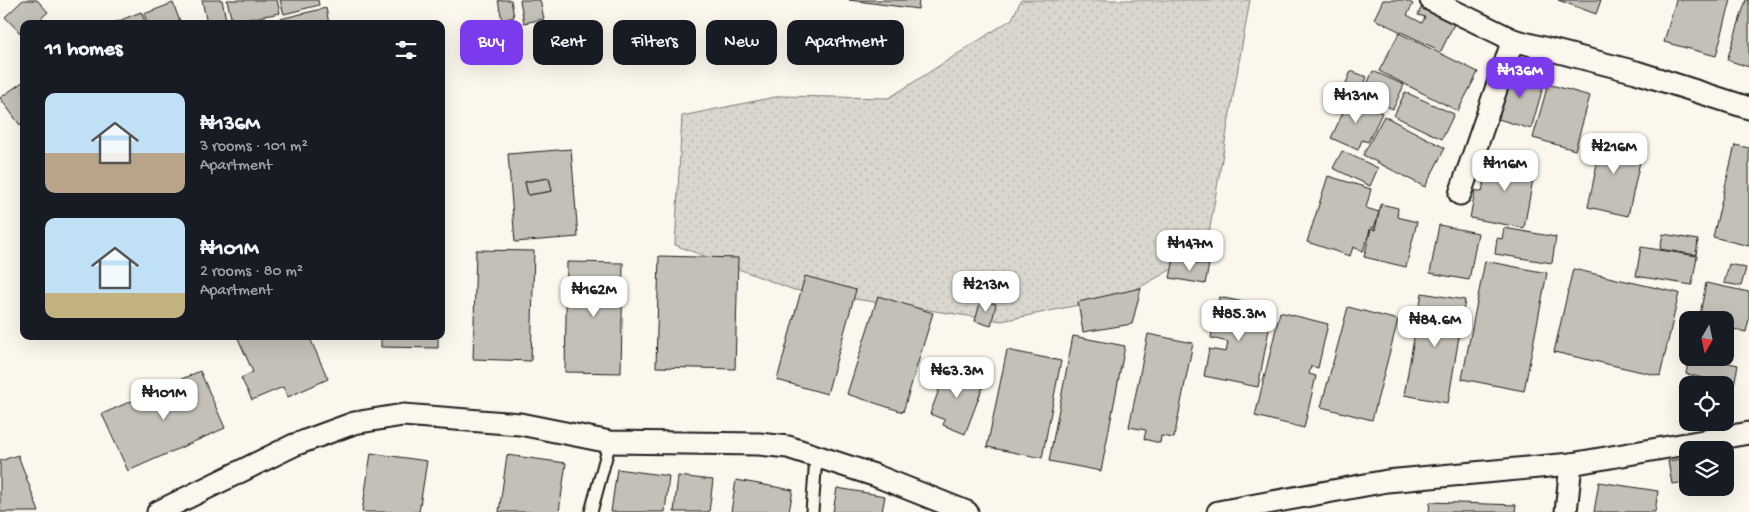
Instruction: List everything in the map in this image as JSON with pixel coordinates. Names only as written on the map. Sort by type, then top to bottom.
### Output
[{"type":"street","points":[[1430,0],[1513,40],[1636,72],[1749,108]]},
{"type":"street","points":[[1460,194],[1513,40]]},
{"type":"street","points":[[158,512],[294,445],[354,423],[403,414],[520,424],[610,442],[759,444],[788,448],[874,475],[967,512]]},
{"type":"street","points":[[1222,511],[1387,481],[1571,464],[1749,433]]},
{"type":"street","points":[[1566,512],[1571,464]]},
{"type":"lane","points":[[591,512],[610,442]]},
{"type":"lane","points":[[812,512],[816,457]]},
{"type":"shaded area","points":[[1021,0],[1250,0],[1206,250],[1126,295],[1002,321],[794,290],[675,245],[682,116],[780,96],[889,98],[1012,19]]},
{"type":"building","points":[[23,0],[37,0],[48,12],[39,20],[20,20],[20,33],[5,17]]},
{"type":"building","points":[[202,0],[222,0],[226,20],[206,20]]},
{"type":"building","points":[[227,0],[277,0],[280,13],[243,20],[232,20]]},
{"type":"building","points":[[280,0],[318,0],[319,5],[284,14]]},
{"type":"building","points":[[498,0],[511,0],[514,17],[502,20]]},
{"type":"building","points":[[520,0],[540,0],[544,19],[524,23]]},
{"type":"building","points":[[849,0],[919,0],[918,9]]},
{"type":"building","points":[[1383,0],[1405,0],[1413,4],[1407,15],[1422,23],[1425,17],[1418,15],[1421,8],[1454,24],[1441,51],[1374,19]]},
{"type":"building","points":[[1558,0],[1601,0],[1596,14]]},
{"type":"building","points":[[1676,0],[1731,0],[1716,56],[1664,42]]},
{"type":"building","points":[[1746,0],[1749,0],[1749,67],[1727,60]]},
{"type":"building","points":[[173,3],[179,20],[146,20],[144,14]]},
{"type":"building","points":[[326,8],[328,20],[280,20]]},
{"type":"building","points":[[141,12],[144,20],[121,20]]},
{"type":"building","points":[[1399,33],[1478,72],[1458,111],[1379,71]]},
{"type":"building","points":[[1510,70],[1545,80],[1531,129],[1495,118]]},
{"type":"building","points":[[1351,71],[1367,77],[1358,100],[1342,93]]},
{"type":"building","points":[[1373,71],[1404,85],[1393,109],[1362,95]]},
{"type":"building","points":[[20,84],[20,125],[0,98]]},
{"type":"building","points":[[1548,84],[1590,96],[1575,150],[1533,138]]},
{"type":"building","points":[[1405,92],[1454,114],[1442,139],[1394,116]]},
{"type":"building","points":[[1350,98],[1382,113],[1368,142],[1362,140],[1358,150],[1331,138]]},
{"type":"building","points":[[1384,116],[1445,148],[1425,187],[1363,155]]},
{"type":"building","points":[[1590,136],[1643,148],[1628,216],[1588,207],[1598,159],[1586,156]]},
{"type":"building","points":[[1735,145],[1749,148],[1749,246],[1713,237]]},
{"type":"building","points":[[571,149],[578,237],[515,242],[508,154]],"holes":[[[549,178],[552,191],[528,195],[525,182]]]},
{"type":"building","points":[[1342,151],[1378,168],[1370,186],[1333,168]]},
{"type":"building","points":[[1489,154],[1536,163],[1524,228],[1470,218],[1475,190],[1482,192]]},
{"type":"building","points":[[1328,176],[1371,189],[1366,208],[1379,212],[1374,228],[1371,227],[1363,251],[1353,247],[1350,256],[1307,242]]},
{"type":"building","points":[[549,178],[552,191],[528,195],[525,182]]},
{"type":"building","points":[[1381,204],[1398,208],[1397,217],[1417,222],[1406,267],[1364,257],[1371,229],[1375,230]]},
{"type":"building","points":[[1439,225],[1478,233],[1469,280],[1430,273]]},
{"type":"building","points":[[1504,228],[1556,237],[1552,263],[1495,254],[1497,238],[1502,239]]},
{"type":"building","points":[[1663,234],[1698,240],[1696,255],[1660,249]]},
{"type":"building","points":[[1641,247],[1697,256],[1692,285],[1636,276]]},
{"type":"building","points":[[476,250],[534,251],[531,361],[473,359]]},
{"type":"building","points":[[659,256],[738,258],[735,369],[656,367]]},
{"type":"building","points":[[1174,259],[1209,265],[1205,284],[1170,278]]},
{"type":"building","points":[[1485,261],[1547,273],[1524,391],[1462,379]]},
{"type":"building","points":[[567,262],[623,263],[621,373],[565,372]]},
{"type":"building","points":[[1729,264],[1746,268],[1741,286],[1724,283]]},
{"type":"building","points":[[1573,269],[1679,293],[1660,376],[1554,352]]},
{"type":"building","points":[[805,276],[856,290],[827,394],[777,380]]},
{"type":"building","points":[[1706,283],[1749,292],[1749,319],[1746,332],[1734,329],[1734,311],[1701,311]]},
{"type":"building","points":[[1141,288],[1132,324],[1083,332],[1078,302]]},
{"type":"building","points":[[1422,293],[1465,300],[1448,403],[1404,395]]},
{"type":"building","points":[[878,296],[933,313],[903,412],[847,394]]},
{"type":"building","points":[[1219,297],[1273,308],[1258,387],[1204,376],[1209,349],[1226,352],[1228,342],[1211,338]]},
{"type":"building","points":[[981,300],[996,304],[991,326],[975,321]]},
{"type":"building","points":[[1348,307],[1398,320],[1372,420],[1321,407]]},
{"type":"building","points":[[1280,312],[1328,324],[1318,368],[1311,366],[1309,374],[1316,376],[1304,428],[1255,416]]},
{"type":"building","points":[[1148,334],[1193,343],[1174,438],[1161,436],[1160,443],[1144,439],[1146,430],[1129,427]]},
{"type":"building","points":[[1073,336],[1125,346],[1101,471],[1049,461]]},
{"type":"building","points":[[239,340],[311,340],[328,379],[288,397],[283,387],[252,400],[241,378],[253,372]]},
{"type":"building","points":[[381,340],[438,340],[438,348],[381,347]]},
{"type":"building","points":[[1007,350],[1061,361],[1042,458],[987,447]]},
{"type":"building","points":[[948,365],[976,375],[974,380],[984,384],[965,434],[943,425],[945,420],[930,414]]},
{"type":"building","points":[[1738,365],[1734,385],[1734,376],[1695,376],[1686,374],[1688,366]]},
{"type":"building","points":[[200,371],[225,428],[128,471],[102,414]]},
{"type":"building","points":[[371,453],[427,461],[419,512],[362,512]]},
{"type":"building","points":[[18,455],[39,512],[0,512],[0,461]]},
{"type":"building","points":[[507,455],[566,463],[559,512],[499,512]]},
{"type":"building","points":[[1679,459],[1679,483],[1672,484],[1668,461]]},
{"type":"building","points":[[617,469],[669,476],[665,512],[611,512]]},
{"type":"building","points":[[678,476],[713,480],[709,512],[674,512]]},
{"type":"building","points":[[736,480],[793,490],[789,512],[731,512]]},
{"type":"building","points":[[1599,482],[1658,491],[1655,512],[1594,512]]},
{"type":"building","points":[[837,488],[885,496],[882,512],[833,512]]},
{"type":"building","points":[[1430,502],[1516,505],[1515,512],[1429,512]]}]
